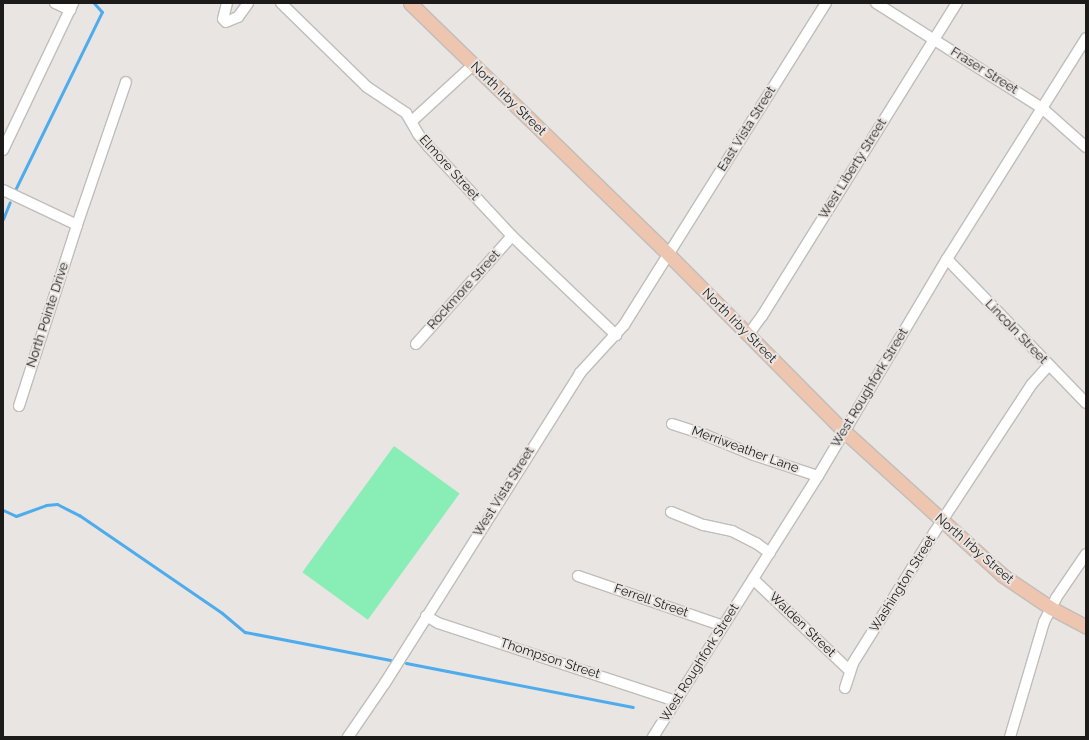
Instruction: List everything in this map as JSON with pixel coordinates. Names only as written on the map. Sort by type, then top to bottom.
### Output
[{"type":"main road","name":"North Irby Street","points":[[410,3],[669,255],[844,431],[1002,575],[1051,608],[1086,627]]},
{"type":"street","points":[[3,150],[72,6],[55,3]]},
{"type":"street","points":[[227,3],[223,19],[226,22],[238,17],[248,3]]},
{"type":"street","name":"Elmore Street","points":[[281,3],[367,87],[406,113],[412,121],[418,134],[428,146],[512,236],[616,335]]},
{"type":"street","name":"East Vista Street","points":[[669,255],[826,3]]},
{"type":"street","name":"Fraser Street","points":[[876,3],[1042,108],[1086,147]]},
{"type":"street","name":"West Liberty Street","points":[[748,335],[762,316],[957,3]]},
{"type":"street","name":"West Roughfork Street","points":[[653,737],[818,476],[947,259],[1086,38]]},
{"type":"street","points":[[412,121],[473,65]]},
{"type":"street","name":"North Pointe Drive","points":[[19,406],[77,224],[126,82]]},
{"type":"street","points":[[3,190],[77,224]]},
{"type":"street","name":"Rockmore Street","points":[[416,344],[512,236]]},
{"type":"street","name":"West Vista Street","points":[[348,737],[385,683],[580,373],[594,356],[616,335],[669,255]]},
{"type":"street","name":"Lincoln Street","points":[[947,259],[1086,403]]},
{"type":"street","name":"Washington Street","points":[[845,688],[850,671],[903,582],[967,481],[1028,391],[1049,365]]},
{"type":"street","name":"Merriweather Lane","points":[[672,424],[705,435],[754,455],[818,476]]},
{"type":"street","points":[[671,512],[691,521],[732,531],[770,552]]},
{"type":"street","points":[[1010,737],[1035,648],[1044,622],[1051,608],[1086,554]]},
{"type":"street","name":"Ferrell Street","points":[[578,576],[723,626]]},
{"type":"street","name":"Walden Street","points":[[753,579],[850,671]]},
{"type":"street","name":"Thompson Street","points":[[426,616],[438,622],[675,701]]},
{"type":"green space","points":[[394,446],[460,494],[368,620],[302,572]]},
{"type":"waterway","points":[[16,188],[102,12],[94,3]]},
{"type":"waterway","points":[[3,219],[10,202]]},
{"type":"waterway","points":[[3,510],[16,516],[46,505],[57,504],[79,515],[222,613],[245,632],[390,660]]},
{"type":"waterway","points":[[406,663],[633,707]]}]
